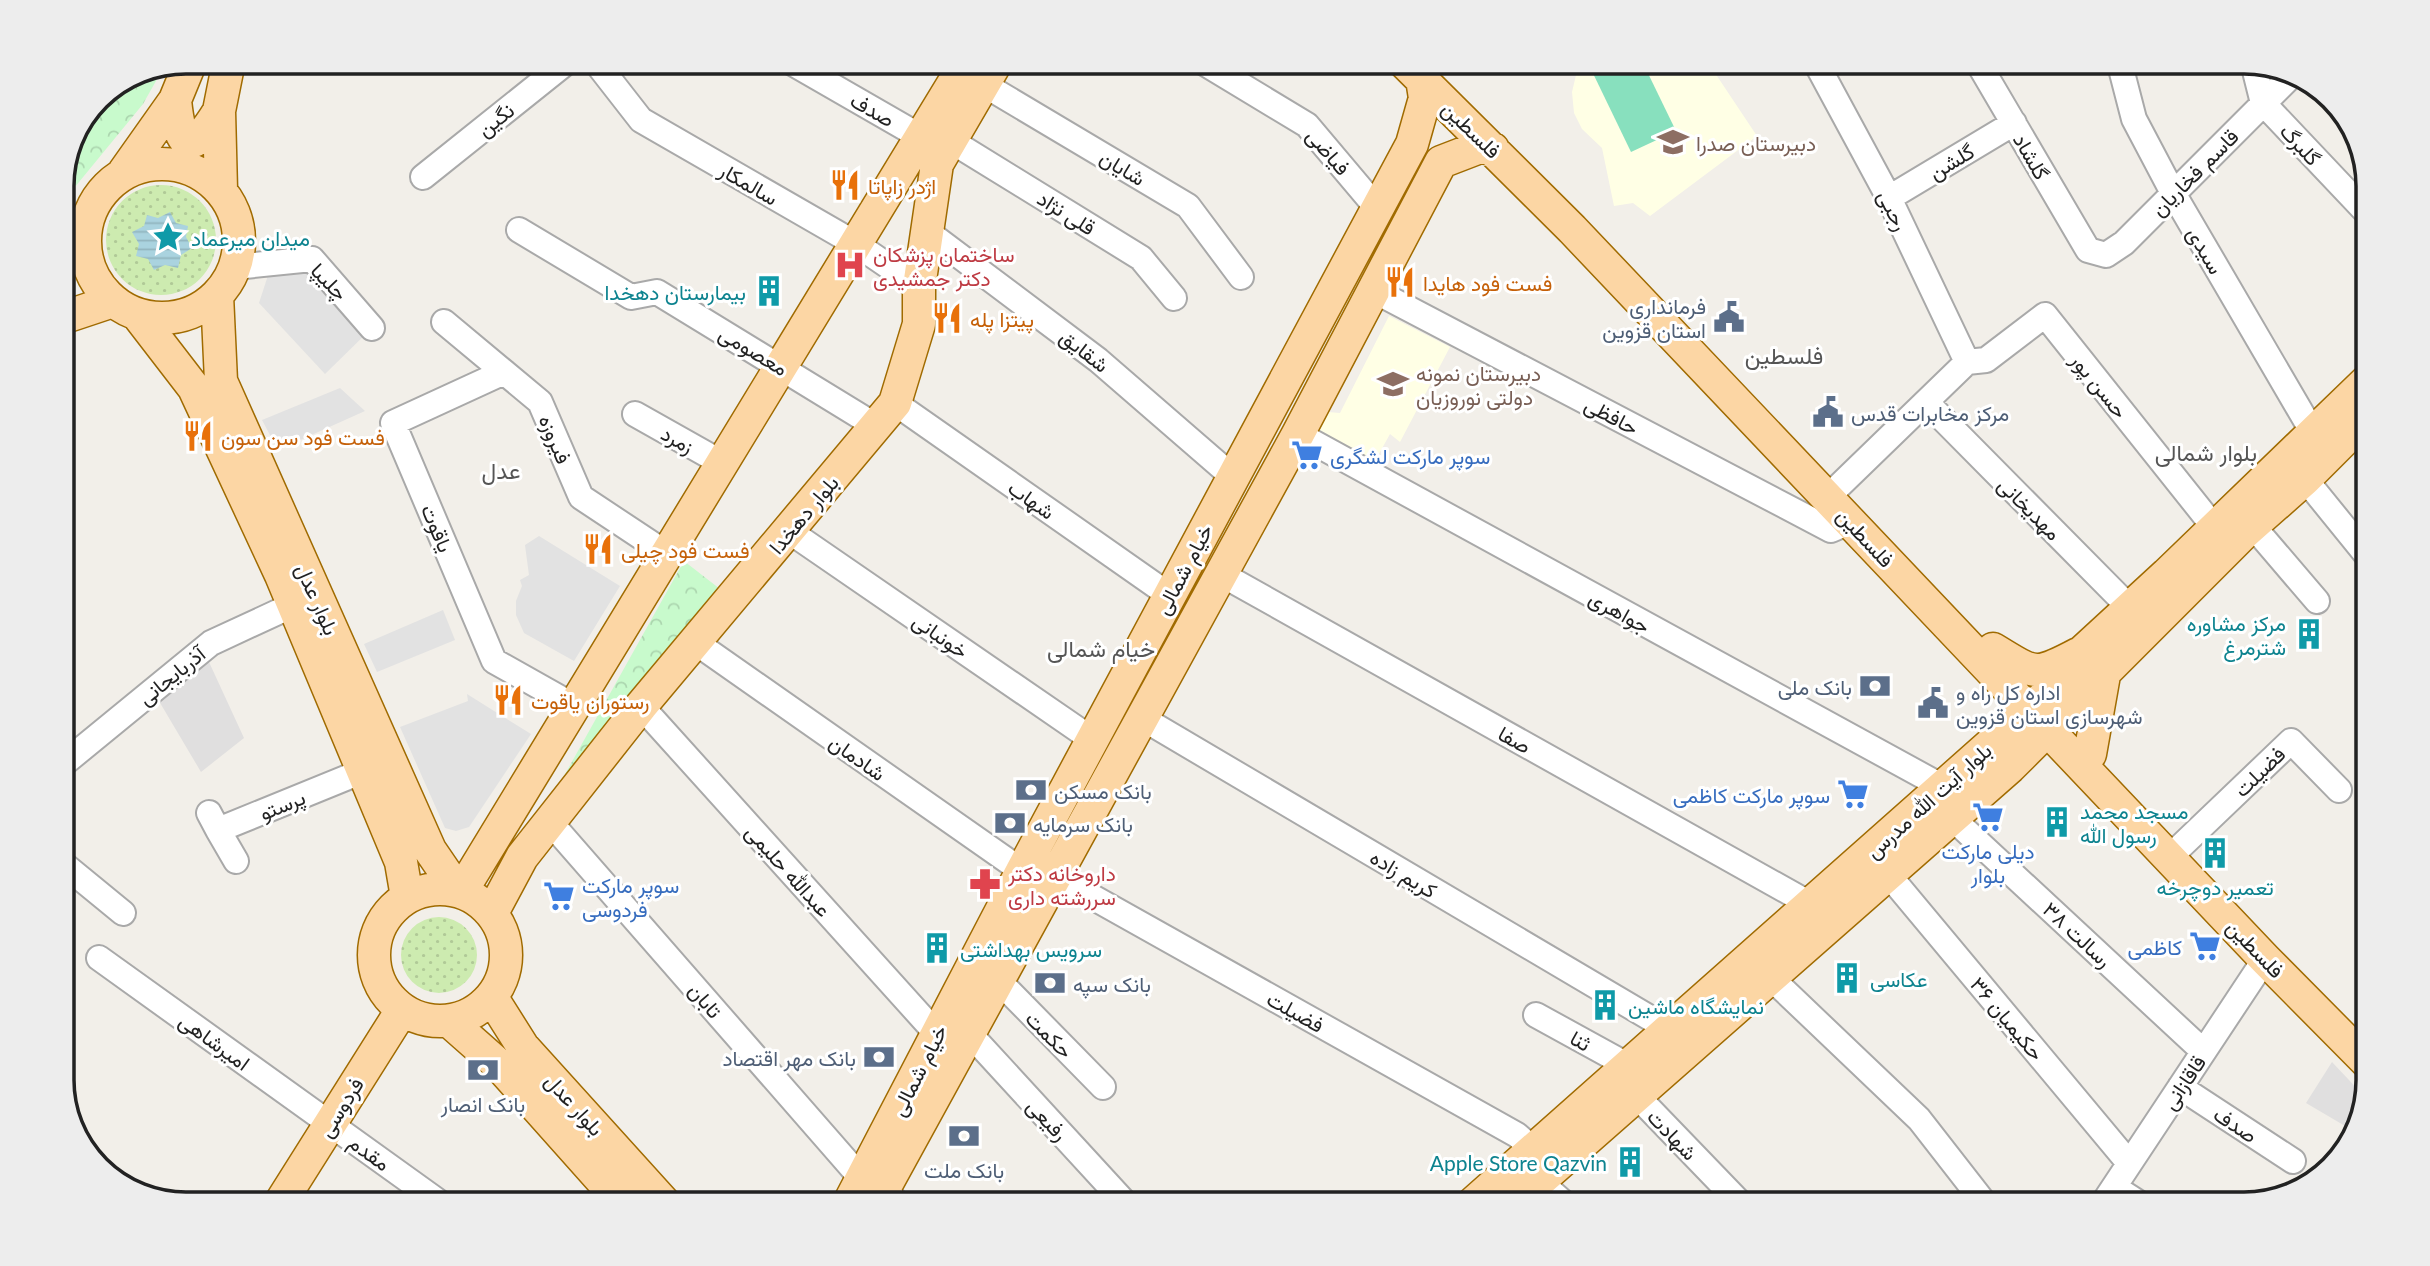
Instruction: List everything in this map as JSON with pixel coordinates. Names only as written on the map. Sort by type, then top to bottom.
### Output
[{"type":"main road","points":[[124,173],[174,100],[185,74]]},
{"type":"main road","points":[[221,191],[219,111],[226,74]]},
{"type":"main road","name":"بلوار دهخدا","points":[[460,892],[856,244],[935,138],[968,74]]},
{"type":"main road","name":"خیام شمالی","points":[[875,1192],[936,1033],[1412,144],[1426,98],[1419,74]]},
{"type":"main road","name":"فلسطین","points":[[1423,74],[1852,521],[1988,655]]},
{"type":"main road","name":"فلسطین","points":[[1425,74],[1533,166],[1839,486],[2041,718],[2178,849],[2275,955],[2356,1050]]},
{"type":"main road","points":[[174,100],[180,136],[187,141],[195,142],[202,138],[219,111]]},
{"type":"main road","name":"بلوار دهخدا","points":[[492,913],[522,857],[641,706],[886,415],[919,324],[919,287],[929,233],[930,195],[937,164],[935,138]]},
{"type":"main road","points":[[1412,144],[1421,139],[1432,142],[1440,151],[1441,162],[1480,147],[1493,149]]},
{"type":"main road","name":"خیام شمالی","points":[[875,1192],[969,1033],[1298,434],[1441,162]]},
{"type":"main road","points":[[74,227],[89,212],[103,189],[124,173],[149,164],[176,164],[201,174],[221,191],[229,202],[238,227],[235,267],[217,295],[194,312],[165,318],[125,307],[74,316]]},
{"type":"main road","points":[[89,212],[84,236],[86,260],[97,283],[125,307]]},
{"type":"main road","name":"بلوار عدل","points":[[217,295],[221,381],[430,850],[460,892]]},
{"type":"main road","name":"بلوار عدل","points":[[125,307],[194,388],[293,605],[363,771],[401,862],[407,897]]},
{"type":"main road","name":"بلوار آیت الله مدرس","points":[[1486,1192],[1534,1149],[1631,1079],[1743,985],[1887,873],[1951,817],[2000,756],[2041,718],[2104,675],[2312,431],[2356,391]]},
{"type":"main road","name":"بلوار آیت الله مدرس","points":[[2041,718],[2080,654],[2129,607],[2167,574],[2234,525],[2305,479],[2356,428]]},
{"type":"main road","points":[[1927,838],[2041,718],[2118,647],[2150,604],[2167,574]]},
{"type":"main road","points":[[1988,655],[2033,672],[2048,670],[2080,654]]},
{"type":"main road","points":[[1988,655],[1998,710],[2000,756],[2047,760],[2085,759],[2104,675]]},
{"type":"main road","points":[[522,857],[513,854],[509,847],[567,718]]},
{"type":"main road","name":"بلوار آیت الله مدرس","points":[[1527,1192],[1631,1079],[1667,1028],[1743,985],[1810,904],[1943,788],[2000,756]]},
{"type":"main road","name":"فلسطین","points":[[2085,759],[2265,959],[2325,1016]]},
{"type":"main road","points":[[453,1020],[476,1011],[492,998],[504,975],[507,949],[499,924],[478,900],[460,892],[427,890],[407,897],[382,923],[374,946],[379,982],[402,1010],[433,1021],[453,1020],[482,1024],[634,1192]]},
{"type":"main road","name":"بلوار عدل","points":[[492,998],[523,1047],[654,1192]]},
{"type":"main road","name":"فردوسی","points":[[287,1192],[402,1010]]},
{"type":"main road","name":"بلوار عدل","points":[[453,1020],[499,1066],[612,1192]]},
{"type":"street","name":"نگین","points":[[422,177],[552,74]]},
{"type":"street","name":"سالمکار","points":[[605,74],[641,120],[856,244],[919,287]]},
{"type":"street","name":"صدف","points":[[814,74],[935,138]]},
{"type":"street","name":"شایان","points":[[980,74],[1188,206],[1241,277]]},
{"type":"street","name":"فیاضی","points":[[1223,74],[1307,125],[1377,208]]},
{"type":"street","name":"رجبی","points":[[1822,74],[1889,198],[1967,362]]},
{"type":"street","name":"گلشاد","points":[[1985,74],[2088,250]]},
{"type":"street","name":"سیدی","points":[[2122,74],[2134,119],[2173,193],[2312,431]]},
{"type":"street","name":"گلبرگ","points":[[2256,74],[2263,103],[2356,202]]},
{"type":"street","name":"قاسم فخاریان","points":[[2088,250],[2106,255],[2123,243],[2285,81]]},
{"type":"street","name":"گلشن","points":[[1889,198],[2014,123]]},
{"type":"street","name":"قلی نژاد","points":[[935,138],[1141,258],[1174,298]]},
{"type":"street","name":"معصومی","points":[[519,230],[631,297],[657,292],[782,366],[886,415]]},
{"type":"street","name":"شقایق","points":[[929,233],[1098,360],[1233,477]]},
{"type":"street","name":"چلیپا","points":[[235,267],[312,259],[372,328]]},
{"type":"street","name":"حافظی","points":[[1373,290],[1831,530],[1852,521]]},
{"type":"street","name":"حسن پور","points":[[1967,362],[1986,360],[2045,315],[2234,525]]},
{"type":"street","name":"فیروزه","points":[[444,322],[540,402],[581,498],[667,554]]},
{"type":"street","points":[[1839,486],[1967,362]]},
{"type":"street","name":"یاقوت","points":[[505,372],[393,423],[494,661],[567,718]]},
{"type":"street","name":"مهدیخانی","points":[[1932,408],[2129,607]]},
{"type":"street","name":"زمرد","points":[[635,414],[722,463]]},
{"type":"street","name":"شهاب","points":[[886,415],[1169,595]]},
{"type":"street","name":"جواهری","points":[[1298,434],[1943,788]]},
{"type":"street","points":[[2305,479],[2356,542]]},
{"type":"street","points":[[2234,525],[2316,601]]},
{"type":"street","name":"خونبانی","points":[[789,531],[1093,740]]},
{"type":"street","name":"صفا","points":[[1221,574],[1810,904]]},
{"type":"street","name":"آذربایجانی","points":[[74,755],[211,643],[293,605]]},
{"type":"street","name":"شادمان","points":[[695,642],[1022,871]]},
{"type":"street","name":"عبدالله حلیمی","points":[[641,706],[936,1033]]},
{"type":"street","name":"کریم زاده","points":[[1142,718],[1667,1028]]},
{"type":"street","name":"فضیلت","points":[[2178,849],[2291,741],[2339,790]]},
{"type":"street","name":"پرستو","points":[[236,861],[214,821],[363,771]]},
{"type":"street","name":"۳۸ رسالت","points":[[1951,817],[2203,1051]]},
{"type":"street","name":"تابان","points":[[551,822],[870,1192]]},
{"type":"street","points":[[74,873],[123,913]]},
{"type":"street","name":"۳۶ حکیمیان","points":[[1887,873],[2129,1163]]},
{"type":"street","name":"فضیلت","points":[[1055,876],[1517,1135],[1534,1149]]},
{"type":"street","name":"امیرشاهی","points":[[99,958],[330,1124]]},
{"type":"street","name":"قاقازانی","points":[[2111,1192],[2265,959]]},
{"type":"street","name":"حکمت","points":[[998,980],[1103,1087]]},
{"type":"street","points":[[1743,985],[1919,1119],[1976,1192]]},
{"type":"street","name":"ثنا","points":[[1536,1015],[1631,1079]]},
{"type":"street","name":"رفیعی","points":[[969,1033],[1115,1192]]},
{"type":"street","name":"شهادت","points":[[1631,1079],[1731,1192]]},
{"type":"street","name":"صدف","points":[[2180,1087],[2293,1161]]},
{"type":"street","name":"مقدم","points":[[330,1124],[425,1192]]},
{"type":"street","points":[[1539,1181],[1551,1192]]},
{"type":"shaded area","name":"دبیرستان صدرا","points":[[1716,74],[1757,136],[1650,216],[1633,203],[1614,206],[1602,148],[1582,129],[1574,113],[1572,92],[1576,75]]},
{"type":"shaded area","points":[[312,259],[372,328],[325,374],[259,303],[272,263]]},
{"type":"shaded area","name":"دبیرستان نمونه دولتی نوروزیان","points":[[1389,316],[1450,347],[1400,442],[1390,434],[1375,461],[1317,430],[1317,417],[1328,412],[1340,413]]},
{"type":"shaded area","points":[[340,388],[365,411],[278,450],[262,420]]},
{"type":"shaded area","points":[[539,536],[620,586],[574,661],[524,633],[516,615],[516,601],[522,586],[520,580],[529,575],[525,545]]},
{"type":"shaded area","points":[[443,610],[455,640],[377,672],[364,644]]},
{"type":"shaded area","points":[[203,649],[244,738],[201,772],[153,691]]},
{"type":"shaded area","points":[[467,694],[531,734],[469,827],[456,831],[445,828],[400,727],[468,701]]},
{"type":"shaded area","points":[[2332,1062],[2355,1087],[2351,1117],[2346,1127],[2306,1103]]},
{"type":"green space","points":[[1593,74],[1648,74],[1676,131],[1631,152]]},
{"type":"green space","points":[[158,77],[143,104],[74,188],[77,156],[97,117],[129,88]]},
{"type":"green space","points":[[161,185],[182,189],[200,201],[212,219],[216,240],[212,261],[200,279],[182,291],[161,295],[140,291],[122,279],[110,261],[106,240],[110,219],[122,201],[140,189]]},
{"type":"green space","points":[[684,561],[729,596],[545,810]]},
{"type":"green space","points":[[439,917],[453,920],[466,928],[474,941],[477,955],[474,969],[466,982],[453,990],[439,993],[425,990],[412,982],[404,969],[401,955],[404,941],[412,928],[425,920]]},
{"type":"water","points":[[170,212],[176,223],[188,226],[186,237],[192,248],[181,255],[178,268],[165,265],[154,270],[148,259],[136,256],[139,244],[132,232],[144,226],[147,215],[158,218]]},
{"type":"place","name":"دبیرستان صدرا","points":[[1673,142]]},
{"type":"place","name":"اژدر زاپاتا","points":[[845,185]]},
{"type":"place","name":"میدان میرعماد","points":[[168,237]]},
{"type":"place","name":"ساختمان پزشکان دکتر جمشیدی","points":[[850,265]]},
{"type":"place","name":"فست فود هایدا","points":[[1400,282]]},
{"type":"place","name":"بیمارستان دهخدا","points":[[769,291]]},
{"type":"place","name":"فرمانداری استان قزوین","points":[[1729,317]]},
{"type":"place","name":"پیتزا پله","points":[[947,318]]},
{"type":"place","name":"دبیرستان نمونه دولتی نوروزیان","points":[[1393,384]]},
{"type":"place","name":"مرکز مخابرات قدس","points":[[1828,412]]},
{"type":"place","name":"فست فود سن سون","points":[[198,436]]},
{"type":"place","name":"سوپر مارکت لشگری","points":[[1307,455]]},
{"type":"place","name":"فست فود چیلی","points":[[598,549]]},
{"type":"place","name":"مرکز مشاوره شترمرغ","points":[[2309,634]]},
{"type":"place","name":"بانک ملی","points":[[1875,686]]},
{"type":"place","name":"رستوران یاقوت","points":[[508,700]]},
{"type":"place","name":"اداره کل راه و شهرسازی استان قزوین","points":[[1933,703]]},
{"type":"place","name":"بانک مسکن","points":[[1031,790]]},
{"type":"place","name":"سوپر مارکت کاظمی","points":[[1853,794]]},
{"type":"place","name":"دیلی مارکت بلوار","points":[[1988,817]]},
{"type":"place","name":"مسجد محمد رسول الله","points":[[2057,822]]},
{"type":"place","name":"بانک سرمایه","points":[[1010,823]]},
{"type":"place","name":"تعمیر دوچرخه","points":[[2215,853]]},
{"type":"place","name":"داروخانه دکتر سررشته داری","points":[[985,884]]},
{"type":"place","name":"سوپر مارکت فردوسی","points":[[559,896]]},
{"type":"place","name":"کاظمی","points":[[2205,946]]},
{"type":"place","name":"سرویس بهداشتی","points":[[937,948]]},
{"type":"place","name":"عکاسی","points":[[1847,978]]},
{"type":"place","name":"بانک سپه","points":[[1050,983]]},
{"type":"place","name":"نمایشگاه ماشین","points":[[1605,1005]]},
{"type":"place","name":"بانک مهر اقتصاد","points":[[879,1057]]},
{"type":"place","name":"بانک انصار","points":[[483,1070]]},
{"type":"place","name":"بانک ملت","points":[[964,1136]]},
{"type":"place","name":"Apple Store Qazvin","points":[[1630,1162]]},
{"type":"district","name":"فلسطین","points":[[1784,355]]},
{"type":"district","name":"بلوار شمالی","points":[[2206,452]]},
{"type":"district","name":"عدل","points":[[501,470]]},
{"type":"district","name":"خیام شمالی","points":[[1101,648]]}]
